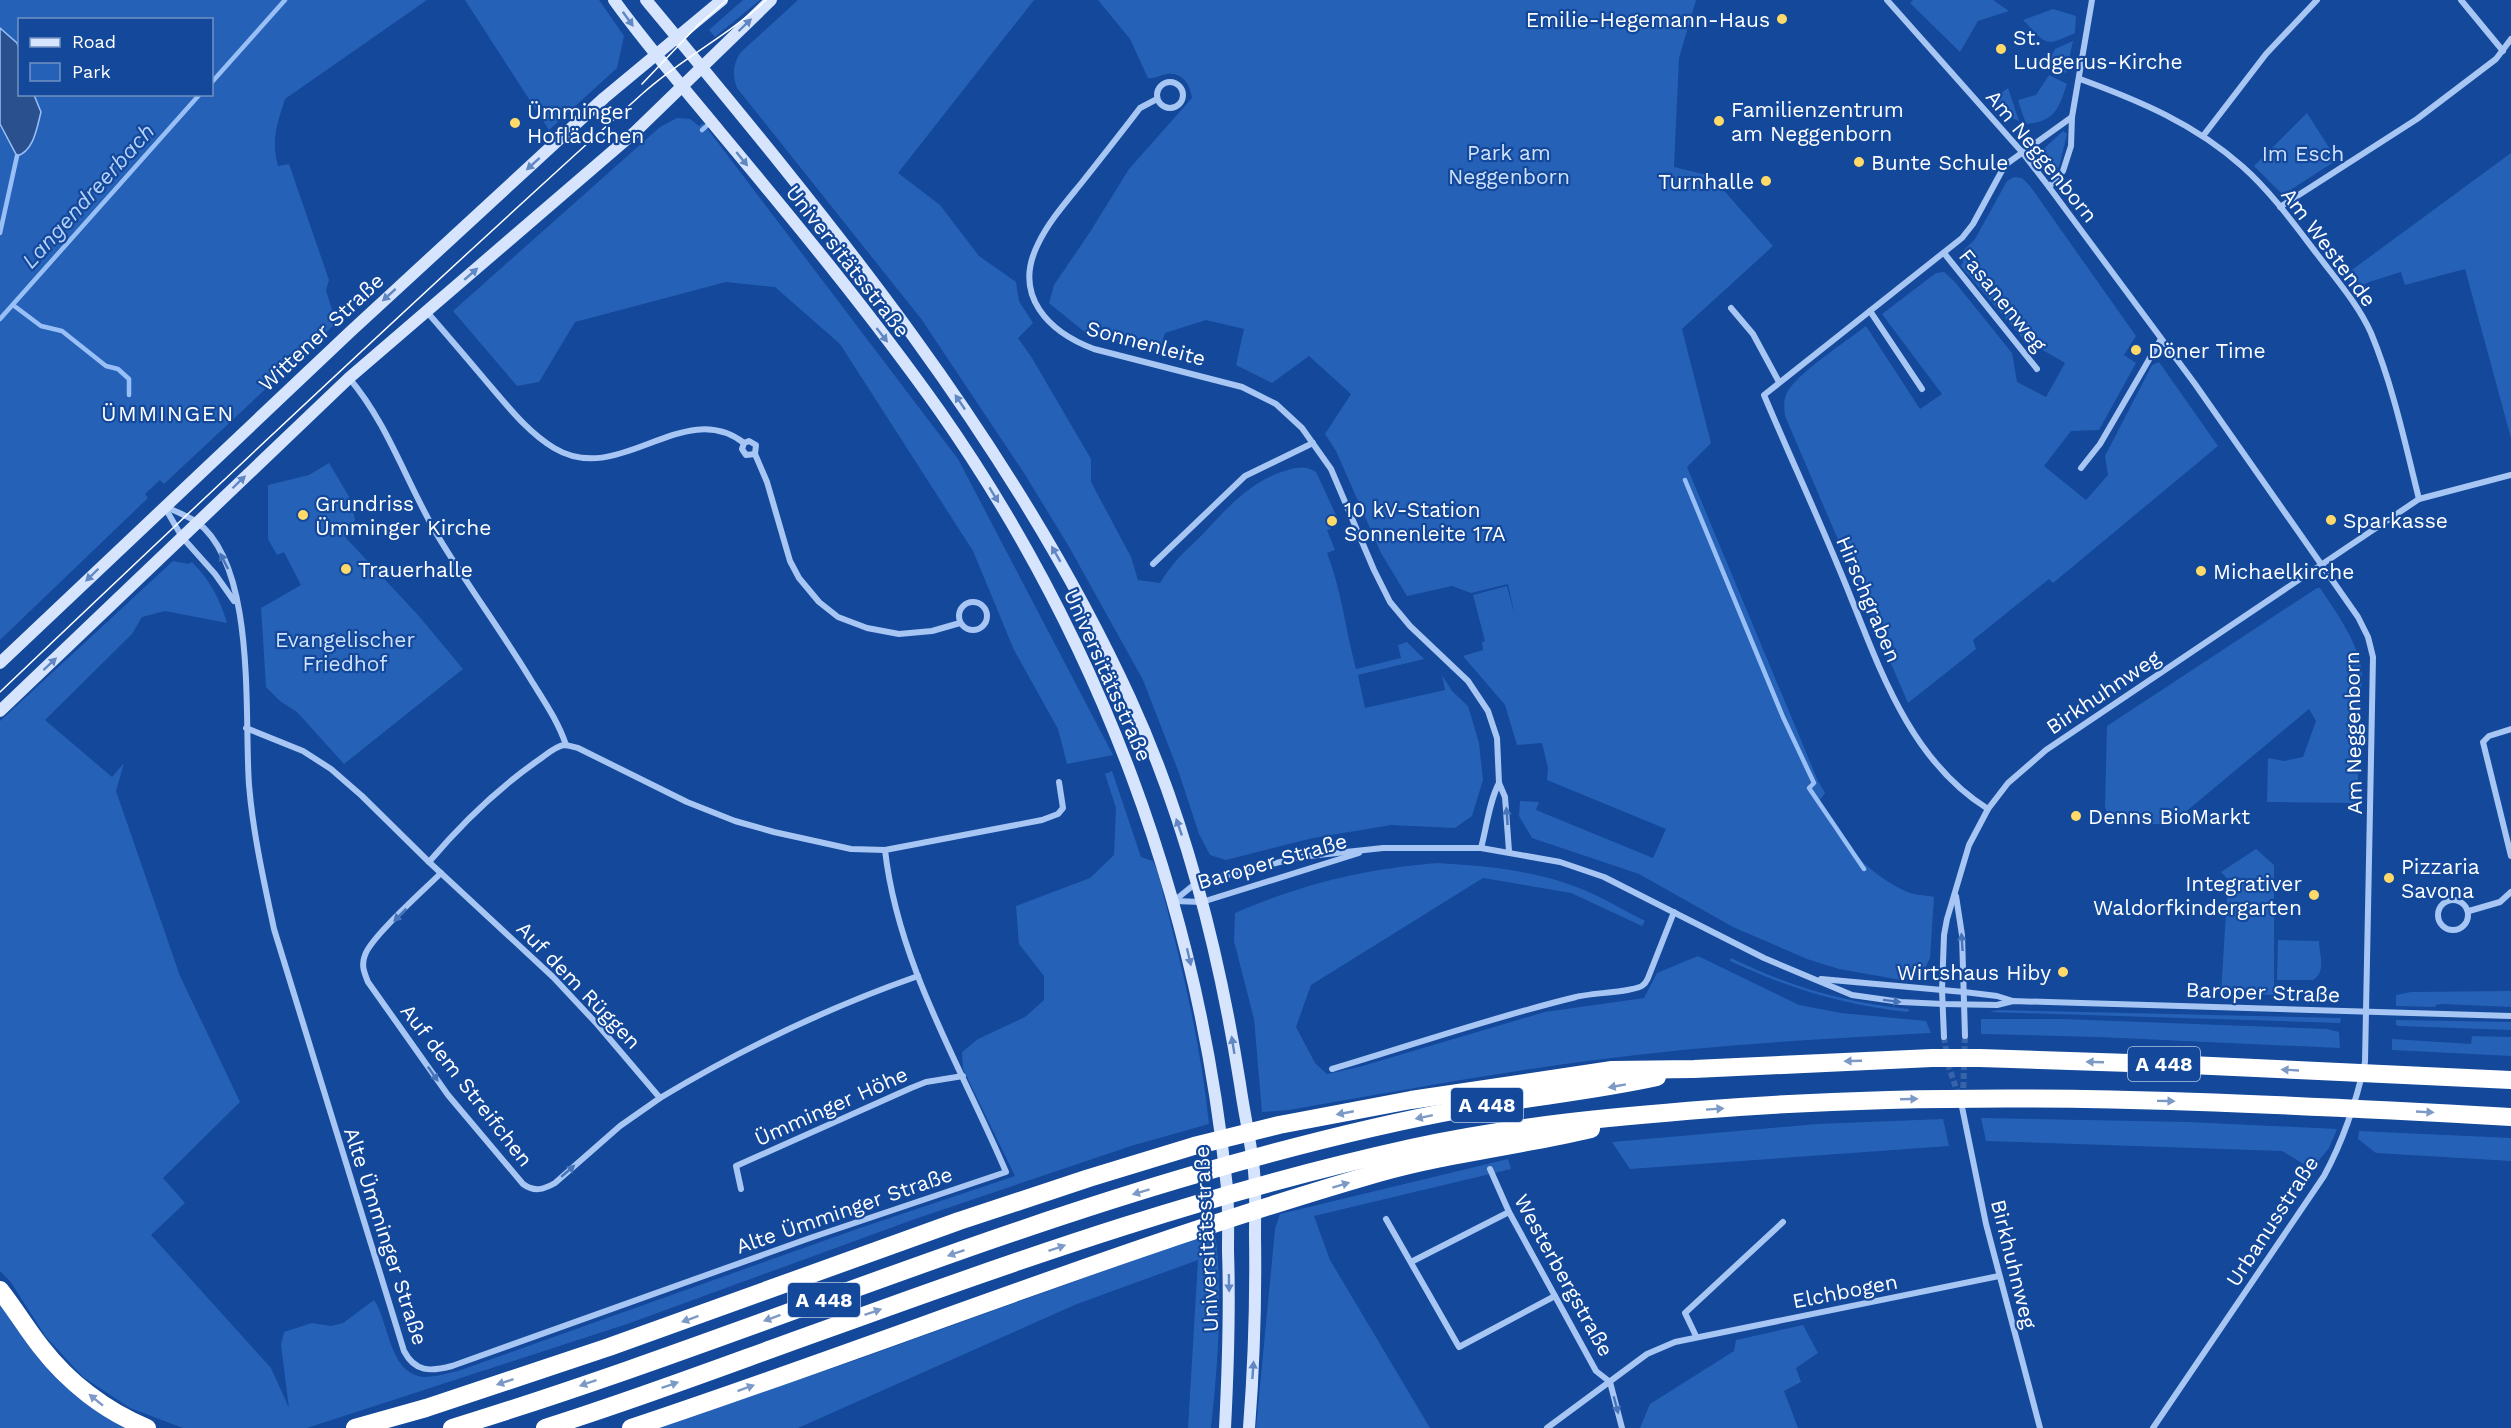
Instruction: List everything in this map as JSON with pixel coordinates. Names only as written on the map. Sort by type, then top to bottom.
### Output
[{"type":"highway","name":"A 448","points":[[452,1428],[655,1360],[1005,1236],[1196,1174],[1281,1151],[1460,1109],[1616,1086],[1694,1069],[1932,1058],[1980,1058],[2511,1080]]},
{"type":"highway","points":[[355,1428],[426,1408],[569,1361],[959,1221],[1194,1146],[1279,1125],[1411,1100],[1612,1070],[1694,1069]]},
{"type":"highway","name":"A 448","points":[[545,1428],[1010,1264],[1199,1203],[1284,1179],[1410,1148],[1475,1135],[1563,1122],[1656,1113],[1807,1102],[1982,1097],[2178,1101],[2511,1117]]},
{"type":"highway","points":[[631,1428],[1201,1228],[1390,1170],[1478,1150],[1569,1134],[1656,1113]]},
{"type":"highway","points":[[0,1290],[41,1347],[65,1374],[103,1406],[147,1428]]},
{"type":"main road","name":"Universitätsstraße","points":[[614,0],[655,55],[754,173],[919,384],[975,464],[1013,526],[1062,617],[1109,715],[1150,824],[1174,900],[1205,1032],[1227,1182],[1230,1337],[1225,1428]]},
{"type":"main road","name":"Universitätsstraße","points":[[646,0],[834,231],[915,338],[973,421],[1032,513],[1085,606],[1131,701],[1170,800],[1202,902],[1230,1024],[1254,1171],[1256,1335],[1249,1428]]},
{"type":"main road","name":"Wittener Straße","points":[[0,663],[367,316],[604,98],[722,0]]},
{"type":"main road","points":[[0,711],[349,378],[635,132],[771,0]]},
{"type":"street","name":"Am Neggenborn","points":[[1887,0],[2022,152],[2049,187],[2161,339],[2322,565],[2358,617],[2368,638],[2373,657],[2367,1012]]},
{"type":"street","points":[[2049,187],[2062,171],[2068,156],[2073,134],[2072,117],[2092,0]]},
{"type":"street","points":[[2203,136],[2266,54],[2317,0]]},
{"type":"street","points":[[2461,0],[2503,51]]},
{"type":"street","points":[[2280,207],[2417,119],[2496,59],[2511,39]]},
{"type":"street","name":"Am Westende","points":[[2080,79],[2140,101],[2203,136],[2244,168],[2280,207],[2343,288],[2369,330],[2383,364],[2419,499]]},
{"type":"street","name":"Sonnenleite","points":[[1166,82],[1179,85],[1183,91],[1180,104],[1174,108],[1161,105],[1157,99],[1158,89],[1166,82]]},
{"type":"street","name":"Sonnenleite","points":[[1157,99],[1140,108],[1058,213],[1037,245],[1030,280],[1036,306],[1046,320],[1072,341],[1094,349],[1217,379],[1260,395],[1284,409],[1313,443],[1331,469],[1368,558],[1390,602],[1410,626],[1470,684],[1488,711],[1497,738],[1499,783],[1505,797],[1509,851]]},
{"type":"street","name":"Hirschgraben","points":[[1988,810],[1949,778],[1930,757],[1893,699],[1764,395],[1944,253],[1968,230],[2005,165],[2072,117]]},
{"type":"street","name":"Fasanenweg","points":[[1944,253],[2037,369]]},
{"type":"street","points":[[1731,309],[1753,334],[1779,382]]},
{"type":"street","points":[[1870,311],[1922,389]]},
{"type":"street","points":[[427,312],[518,418],[554,448],[573,457],[590,461],[606,459],[654,441],[695,430],[713,430],[736,437],[744,443],[753,442],[757,448],[755,454],[767,482],[790,561],[799,578],[819,602],[838,617],[867,628],[899,634],[932,631],[960,623]]},
{"type":"street","points":[[2081,468],[2100,444],[2161,339]]},
{"type":"street","points":[[349,378],[367,400],[382,424],[439,538],[505,638],[550,712],[566,745]]},
{"type":"street","points":[[1153,564],[1245,476],[1313,443]]},
{"type":"street","name":"Birkhuhnweg","points":[[1944,1037],[1942,990],[1944,935],[1969,845],[1988,810],[2008,783],[2046,750],[2419,499],[2511,475]]},
{"type":"street","name":"Alte Ümminger Straße","points":[[164,506],[197,523],[211,538],[227,565],[245,643],[249,789],[266,892],[284,966],[404,1351],[415,1366],[424,1370],[436,1371],[452,1366],[800,1241],[1006,1172],[963,1076]]},
{"type":"street","name":"Alte Ümminger Straße","points":[[164,506],[182,537],[215,574],[238,606]]},
{"type":"street","points":[[977,603],[985,610],[986,621],[979,628],[969,630],[960,623],[960,612],[966,604],[977,603]]},
{"type":"street","name":"Auf dem Rüggen","points":[[246,728],[303,751],[331,769],[362,796],[429,862],[553,977],[597,1024],[660,1098]]},
{"type":"street","points":[[2511,729],[2489,736],[2483,742],[2511,856]]},
{"type":"street","points":[[429,862],[460,826],[492,796],[523,771],[558,747],[566,745],[578,748],[687,802],[735,821],[850,849],[885,850],[1042,820],[1058,814],[1063,808],[1059,782]]},
{"type":"street","name":"Sonnenleite","points":[[1481,848],[1489,820],[1492,796],[1499,783]]},
{"type":"street","name":"Baroper Straße","points":[[1174,900],[1196,883],[1300,857],[1374,849],[1481,848],[1509,851],[1560,862],[1604,877],[1764,958],[1852,995],[1901,1002],[1964,1005],[1997,1005],[2013,1001]]},
{"type":"street","name":"Baroper Straße","points":[[1174,900],[1202,902],[1374,849]]},
{"type":"street","points":[[885,850],[896,909],[918,976],[963,1076]]},
{"type":"street","name":"Auf dem Streifchen","points":[[441,873],[370,945],[362,963],[364,973],[368,982],[448,1095],[523,1184],[538,1190],[555,1183],[620,1126],[660,1098]]},
{"type":"street","points":[[2469,911],[2500,902],[2511,892]]},
{"type":"street","name":"Birkhuhnweg","points":[[1956,893],[1962,934],[1965,1036]]},
{"type":"street","points":[[2459,900],[2469,911],[2466,924],[2457,930],[2446,928],[2439,921],[2439,910],[2446,901],[2459,900]]},
{"type":"street","points":[[1332,1069],[1531,1008],[1577,996],[1634,990],[1643,986],[1674,912]]},
{"type":"street","points":[[660,1098],[734,1054],[853,1000],[918,976]]},
{"type":"street","name":"Baroper Straße","points":[[1816,979],[1964,992],[1997,996],[2013,1001],[2511,1016]]},
{"type":"street","name":"Urbanusstraße","points":[[2153,1428],[2324,1176],[2341,1145],[2350,1124],[2365,1062],[2367,1012]]},
{"type":"street","name":"Ümminger Höhe","points":[[741,1189],[736,1166],[926,1082],[963,1076]]},
{"type":"street","name":"Birkhuhnweg","points":[[1962,1107],[1978,1189],[1999,1276],[2040,1428]]},
{"type":"street","name":"Westerbergstraße","points":[[1490,1169],[1509,1212],[1596,1371],[1610,1382],[1622,1428]]},
{"type":"street","points":[[1410,1262],[1509,1212]]},
{"type":"street","points":[[1386,1220],[1459,1347],[1555,1296]]},
{"type":"street","points":[[1696,1336],[1685,1313],[1783,1222]]},
{"type":"street","name":"Elchbogen","points":[[1546,1428],[1647,1354],[1668,1344],[1696,1336],[1999,1276]]},
{"type":"green space","points":[[0,0],[427,0],[285,99],[280,116],[275,140],[278,166],[289,164],[329,280],[326,290],[336,323],[164,484],[160,480],[145,494],[148,498],[0,640]]},
{"type":"green space","points":[[465,0],[599,0],[624,36],[617,68],[549,130]]},
{"type":"green space","points":[[743,0],[760,0],[715,37],[709,30]]},
{"type":"green space","points":[[798,0],[1034,0],[898,173],[940,205],[979,256],[1016,282],[1019,301],[1033,323],[1018,338],[1091,459],[1091,482],[1131,557],[1138,580],[1160,583],[1183,554],[1236,500],[1268,477],[1303,467],[1316,472],[1336,515],[1327,518],[1331,529],[1327,530],[1335,550],[1327,553],[1336,581],[1356,669],[1401,658],[1398,645],[1407,642],[1424,659],[1358,675],[1365,708],[1445,690],[1442,675],[1452,691],[1468,706],[1479,743],[1483,780],[1472,816],[1455,828],[1391,825],[1313,838],[1226,860],[1210,855],[1199,834],[1179,773],[1143,680],[1068,545],[1024,473],[922,320],[737,88],[734,70],[740,53]]},
{"type":"green space","name":"Park am Neggenborn","points":[[1098,0],[1696,0],[1679,58],[1674,167],[1711,176],[1773,246],[1682,329],[1711,443],[1687,467],[1825,793],[1819,801],[1825,814],[1853,853],[1877,874],[1907,892],[1934,897],[1930,958],[1922,974],[1901,980],[1839,969],[1807,959],[1733,927],[1639,874],[1532,838],[1519,816],[1520,801],[1539,802],[1536,810],[1653,858],[1666,829],[1547,780],[1548,768],[1542,743],[1517,745],[1505,705],[1463,656],[1483,650],[1482,642],[1485,641],[1473,595],[1507,586],[1515,617],[1508,584],[1471,593],[1452,586],[1407,596],[1381,553],[1336,451],[1325,434],[1351,394],[1309,356],[1272,383],[1236,365],[1244,329],[1206,320],[1165,333],[1160,349],[1087,334],[1049,303],[1054,285],[1129,169],[1192,98],[1185,80],[1177,75],[1167,74],[1148,78],[1130,39]]},
{"type":"green space","points":[[1913,0],[1993,0],[2009,11],[1978,21],[1960,52],[1910,3]]},
{"type":"green space","points":[[2053,9],[2076,16],[2075,33],[2051,42],[2042,39],[2023,20]]},
{"type":"green space","points":[[2073,41],[2066,73],[2051,68],[2049,61],[2055,49]]},
{"type":"green space","points":[[2049,75],[2067,84],[2061,101],[2049,117],[2026,124],[2018,100],[2036,95]]},
{"type":"green space","points":[[2008,88],[2019,121],[2009,117],[1993,99]]},
{"type":"green space","name":"Im Esch","points":[[2307,113],[2337,160],[2287,192],[2281,193],[2254,166]]},
{"type":"green space","points":[[677,118],[690,119],[699,126],[703,123],[958,459],[1113,755],[1067,764],[1058,729],[1014,650],[973,551],[840,344],[775,287],[726,282],[575,322],[539,382],[517,386],[453,311],[660,127]]},
{"type":"green space","points":[[2063,131],[2067,134],[2059,167],[2052,170],[2043,169],[2038,161],[2038,154]]},
{"type":"green space","points":[[2511,153],[2511,438],[2465,269],[2405,285],[2401,272],[2355,289],[2345,275]]},
{"type":"green space","points":[[2014,177],[2022,178],[2030,186],[2136,336],[2124,355],[2136,363],[2099,430],[2071,431],[2044,466],[2086,500],[2108,475],[2105,456],[2152,365],[2159,362],[2218,446],[2053,583],[2049,579],[1973,640],[1976,649],[1908,703],[1785,416],[1785,399],[1787,392],[1796,381],[1866,326],[1920,409],[1942,394],[1882,314],[1936,273],[1944,272],[1954,281],[2012,353],[2017,382],[2046,397],[2065,363],[2022,338],[1961,266],[1963,251],[1975,239],[2007,181]]},
{"type":"green space","name":"Evangelischer Friedhof","points":[[329,463],[351,500],[355,520],[346,538],[418,615],[463,669],[344,764],[297,712],[280,701],[266,687],[261,608],[301,585],[284,552],[277,555],[268,539],[268,485],[309,475]]},
{"type":"green space","points":[[173,561],[189,564],[192,562],[214,590],[227,623],[165,611],[142,617],[132,634],[45,720],[112,777],[124,763],[116,791],[180,976],[240,1102],[163,1178],[185,1203],[151,1235],[271,1368],[289,1408],[281,1345],[284,1332],[312,1323],[331,1326],[343,1323],[374,1300],[392,1347],[404,1368],[413,1374],[425,1377],[437,1376],[458,1371],[857,1229],[1015,1176],[963,1069],[962,1052],[978,1039],[1025,1017],[1044,1000],[1044,976],[1019,944],[1016,906],[1090,878],[1114,855],[1116,808],[1105,774],[1112,771],[1141,857],[1153,861],[1157,870],[1181,964],[1209,1124],[1131,1146],[915,1219],[630,1323],[307,1428],[183,1428],[130,1408],[83,1377],[46,1337],[10,1281],[0,1271],[0,721]]},
{"type":"green space","points":[[2320,588],[2346,628],[2362,671],[2357,803],[2267,802],[2268,758],[2284,761],[2303,757],[2316,721],[2309,709],[2171,824],[2112,824],[2105,807],[2107,726]]},
{"type":"green space","points":[[2256,849],[2274,865],[2274,995],[2221,993],[2227,897],[2235,887],[2221,872]]},
{"type":"green space","points":[[1437,863],[1496,868],[1554,879],[1604,899],[1645,921],[1642,926],[1571,893],[1483,878],[1311,985],[1296,1027],[1315,1063],[1327,1074],[1359,1067],[1545,1012],[1644,998],[1657,973],[1698,956],[1799,1005],[1841,1013],[1926,1021],[1931,1033],[1679,1050],[1557,1065],[1289,1110],[1262,1112],[1254,1019],[1234,941],[1235,913],[1334,879],[1384,869]]},
{"type":"green space","points":[[2278,940],[2319,941],[2321,967],[2313,980],[2277,980]]},
{"type":"green space","points":[[1731,958],[1774,977],[1817,992],[1909,1009],[1908,1012],[1884,1009],[1817,994],[1752,971],[1730,961]]},
{"type":"green space","points":[[2511,991],[2511,1007],[2442,1004],[2435,1007],[2396,1006],[2396,995],[2411,992]]},
{"type":"green space","points":[[1999,1010],[2341,1018],[2340,1023],[1989,1012]]},
{"type":"green space","points":[[1981,1019],[2063,1019],[2327,1029],[2339,1032],[2340,1048],[1981,1034]]},
{"type":"green space","points":[[2396,1020],[2511,1022],[2511,1030],[2399,1026],[2396,1025]]},
{"type":"green space","points":[[2472,1036],[2511,1037],[2511,1056],[2392,1050],[2392,1039],[2471,1044]]},
{"type":"green space","points":[[1981,1118],[2189,1122],[2337,1129],[2329,1148],[2312,1169],[2282,1151],[1986,1141]]},
{"type":"green space","points":[[1943,1119],[1949,1146],[1630,1169],[1612,1142],[1817,1124]]},
{"type":"green space","points":[[2359,1131],[2511,1138],[2511,1161],[2376,1153],[2358,1139]]},
{"type":"green space","points":[[1508,1159],[1511,1169],[1314,1216],[1330,1260],[1430,1428],[1256,1428],[1275,1229],[1280,1214]]},
{"type":"green space","points":[[1215,1231],[1219,1280],[1219,1330],[1211,1428],[1188,1428],[1198,1260],[1077,1304],[798,1428],[657,1428],[856,1360]]},
{"type":"green space","points":[[0,1298],[128,1428],[0,1428]]},
{"type":"green space","points":[[1803,1325],[1818,1353],[1796,1368],[1801,1382],[1784,1391],[1798,1428],[1640,1428],[1650,1404],[1734,1351],[1736,1340]]},
{"type":"shaded area","points":[[0,28],[18,46],[18,96],[34,96],[41,112],[31,144],[17,156],[0,124]]},
{"type":"waterway","name":"Langendreerbach","points":[[213,81],[285,0]]},
{"type":"waterway","name":"Langendreerbach","points":[[0,319],[198,96]]},
{"type":"waterway","points":[[702,130],[710,123]]},
{"type":"waterway","points":[[0,233],[17,156]]},
{"type":"waterway","points":[[13,305],[41,326],[62,331],[106,366],[118,369],[129,379],[129,395]]},
{"type":"waterway","points":[[1685,480],[1783,717],[1814,783],[1809,788],[1864,869]]},
{"type":"tunnel","points":[[1963,1097],[1965,1036]]},
{"type":"tunnel","points":[[1944,1037],[1949,1067],[1959,1097]]},
{"type":"tram line","points":[[642,84],[698,25],[727,0]]},
{"type":"tram line","points":[[0,692],[319,391],[642,94],[766,0]]},
{"type":"place","name":"Emilie-Hegemann-Haus","points":[[1782,19]]},
{"type":"place","name":"St. Ludgerus-Kirche","points":[[2001,49]]},
{"type":"place","name":"Familienzentrum am Neggenborn","points":[[1719,121]]},
{"type":"place","name":"Ümminger Hoflädchen","points":[[515,123]]},
{"type":"place","name":"Bunte Schule","points":[[1859,162]]},
{"type":"place","name":"Turnhalle","points":[[1766,181]]},
{"type":"place","name":"Döner Time","points":[[2136,350]]},
{"type":"place","name":"Grundriss Ümminger Kirche","points":[[303,515]]},
{"type":"place","name":"Sparkasse","points":[[2331,520]]},
{"type":"place","name":"10 kV-Station Sonnenleite 17A","points":[[1332,521]]},
{"type":"place","name":"Trauerhalle","points":[[346,569]]},
{"type":"place","name":"Michaelkirche","points":[[2201,571]]},
{"type":"place","name":"Denns BioMarkt","points":[[2076,816]]},
{"type":"place","name":"Pizzaria Savona","points":[[2389,878]]},
{"type":"place","name":"Integrativer Waldorfkindergarten","points":[[2314,895]]},
{"type":"place","name":"Wirtshaus Hiby","points":[[2063,972]]},
{"type":"district","name":"ÜMMINGEN","points":[[168,413]]}]
